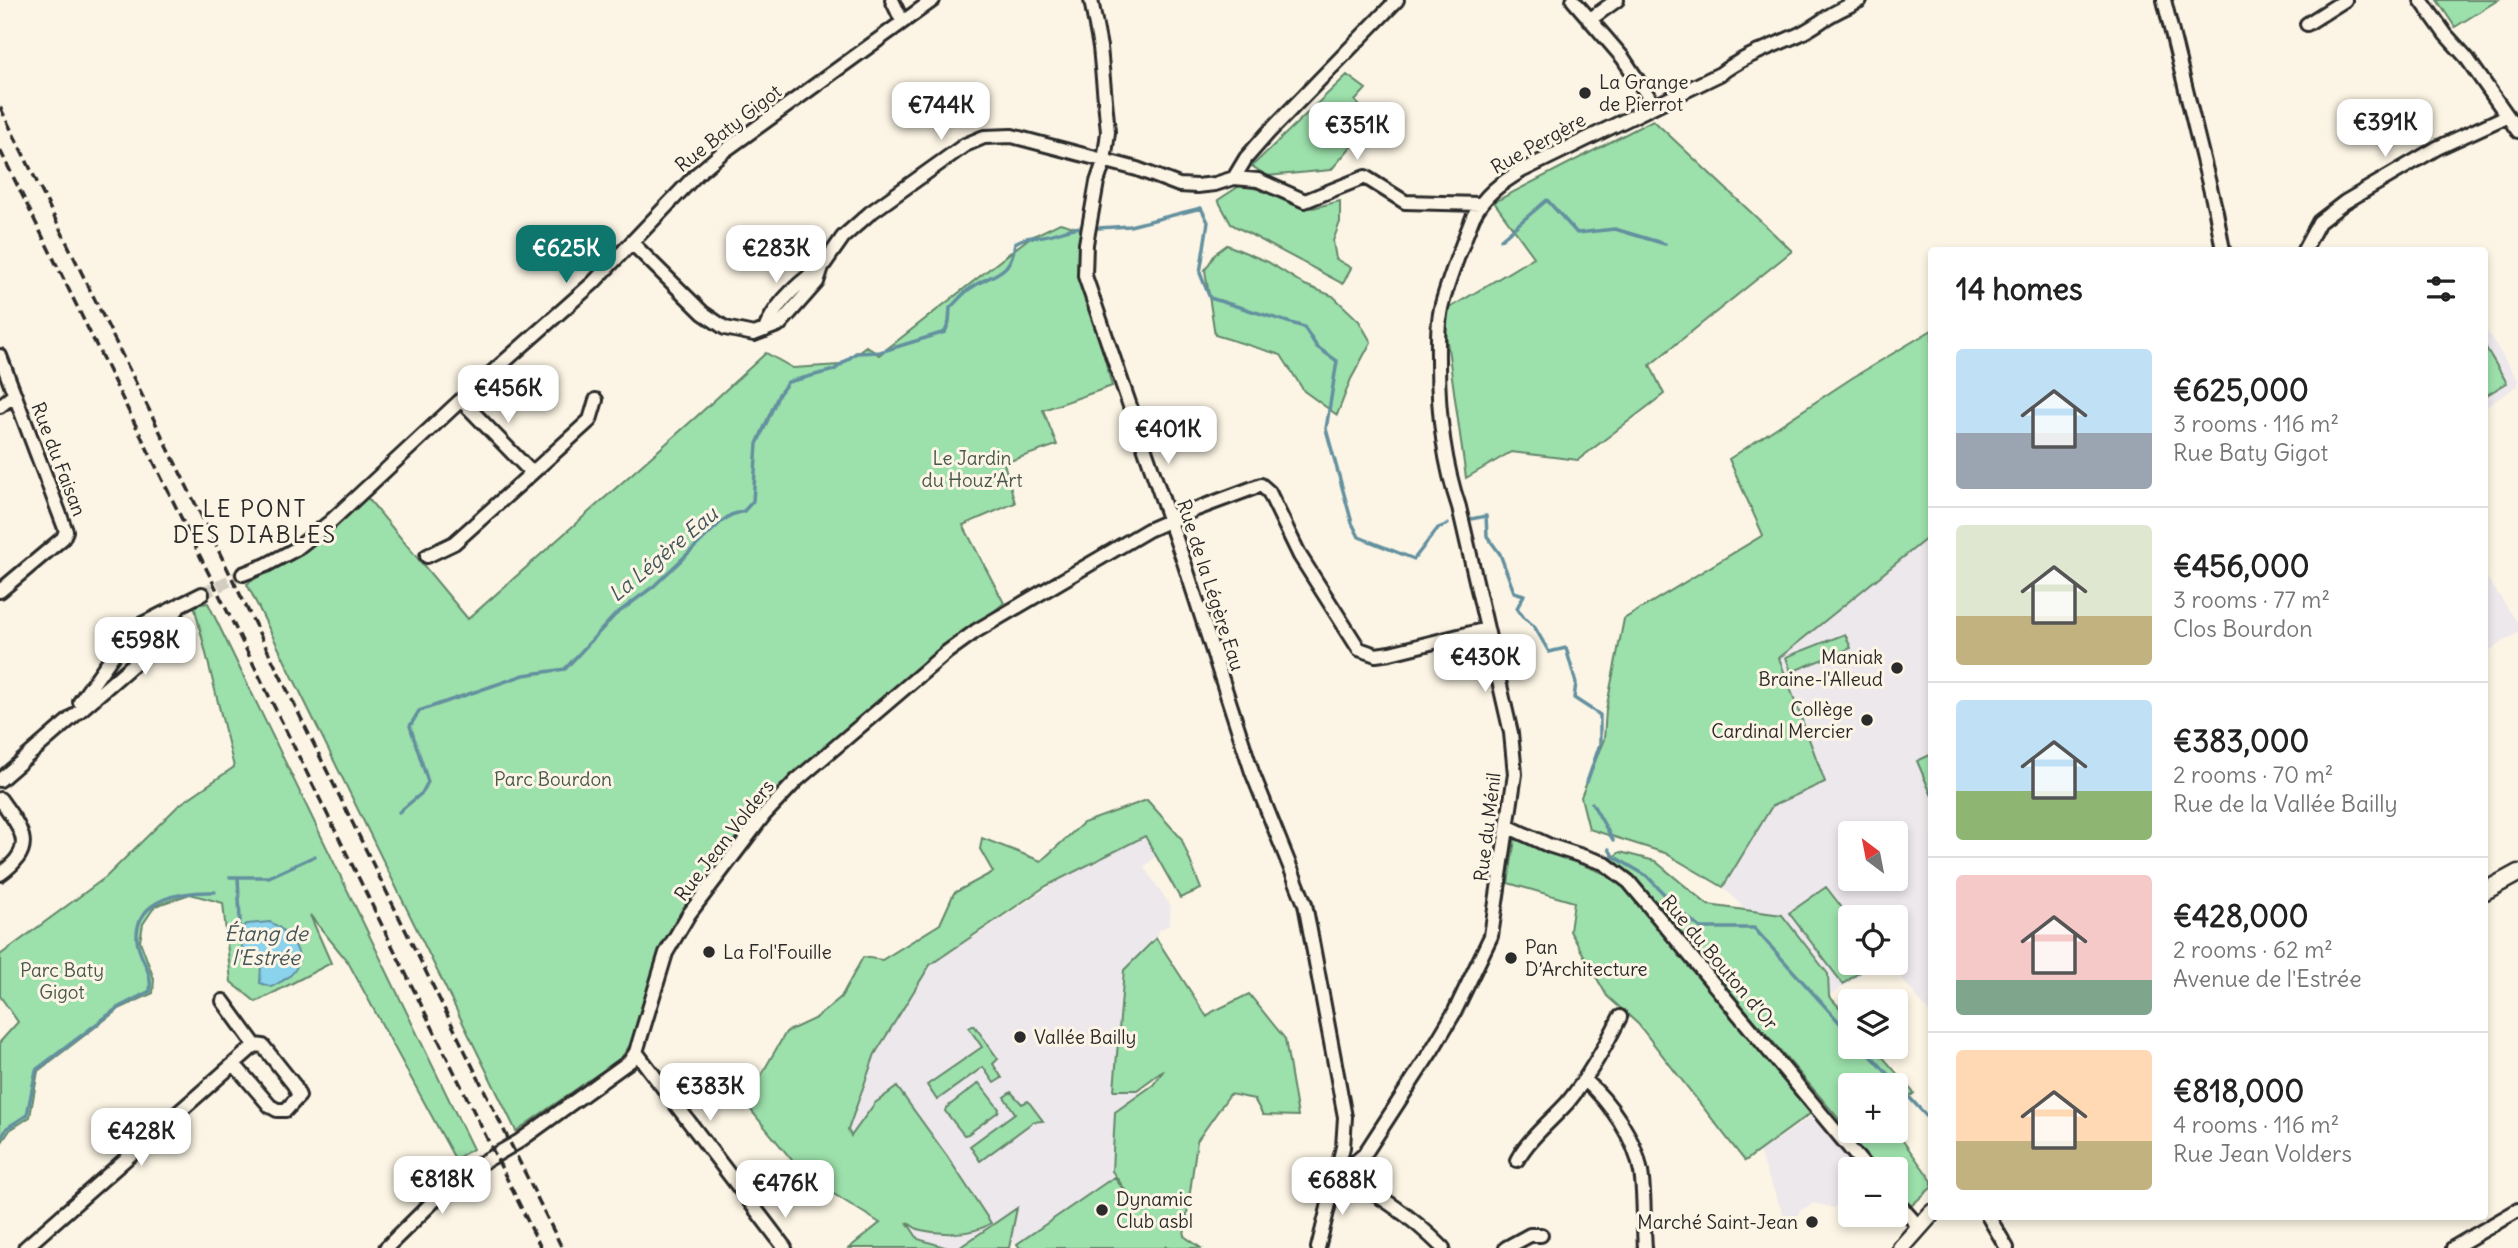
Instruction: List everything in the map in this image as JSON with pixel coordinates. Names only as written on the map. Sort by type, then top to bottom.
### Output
[{"type":"main road","points":[[2488,889],[2518,873]]},
{"type":"main road","points":[[1901,1248],[1928,1217]]},
{"type":"street","points":[[892,0],[902,21]]},
{"type":"street","name":"Rue Baty Gigot","points":[[243,574],[296,549],[330,522],[461,400],[593,283],[697,174],[723,152],[933,0]]},
{"type":"street","points":[[1234,178],[1246,158],[1268,132],[1397,0]]},
{"type":"street","points":[[1573,0],[1623,58],[1654,105]]},
{"type":"street","points":[[1589,20],[1617,0]]},
{"type":"street","name":"Rue Pergère","points":[[1480,204],[1499,184],[1521,171],[1720,74],[1731,65],[1779,41],[1815,27],[1825,18],[1860,0]]},
{"type":"street","points":[[2164,0],[2222,247]]},
{"type":"street","points":[[2306,24],[2345,0]]},
{"type":"street","points":[[2421,0],[2466,57],[2518,131]]},
{"type":"street","name":"Rue de la Légère Eau","points":[[1090,1],[1100,47],[1108,132],[1086,244],[1085,276],[1184,562],[1251,772],[1305,904],[1346,1117],[1339,1177]]},
{"type":"street","points":[[2306,247],[2319,222],[2345,202],[2437,148],[2507,116]]},
{"type":"street","points":[[632,243],[703,313],[725,328],[754,334],[779,324],[787,316],[817,282],[822,267],[843,237],[870,213],[965,145],[984,137],[1012,136],[1137,169],[1179,185],[1206,185],[1234,178],[1258,180],[1305,201],[1365,177],[1405,202],[1480,204]]},
{"type":"street","name":"Rue du Ménil","points":[[1339,1177],[1364,1155],[1454,1013],[1491,936],[1509,827],[1515,774],[1514,753],[1459,507],[1448,473],[1442,440],[1438,386],[1438,332],[1442,305],[1480,204]]},
{"type":"street","name":"Rue du Faisan","points":[[0,356],[66,531],[63,538],[0,591]]},
{"type":"street","points":[[0,407],[14,395]]},
{"type":"street","points":[[461,400],[532,473]]},
{"type":"street","points":[[427,556],[454,543],[590,420],[596,400]]},
{"type":"street","name":"Rue Jean Volders","points":[[636,1052],[662,964],[689,914],[764,815],[797,780],[947,652],[976,631],[1137,536],[1194,510],[1261,485],[1269,492],[1300,556],[1359,649],[1376,655],[1390,653],[1487,629]]},
{"type":"street","points":[[71,716],[125,639],[142,624],[202,594]]},
{"type":"street","points":[[0,780],[151,649],[181,604]]},
{"type":"street","points":[[0,799],[22,832],[23,848],[12,865],[0,874]]},
{"type":"street","name":"Rue du Bouton d'Or","points":[[1509,827],[1548,845],[1604,863],[1629,881],[1857,1157]]},
{"type":"street","points":[[223,1001],[255,1045],[263,1046],[294,1085],[299,1096],[286,1110],[277,1110],[270,1106],[234,1064]]},
{"type":"street","points":[[1517,1160],[1523,1149],[1555,1117],[1585,1080],[1620,1017]]},
{"type":"street","points":[[25,1248],[255,1045]]},
{"type":"street","points":[[386,1248],[459,1176],[517,1142],[623,1067],[636,1052],[785,1248]]},
{"type":"street","points":[[1585,1080],[1609,1107],[1635,1152],[1642,1184],[1645,1248]]},
{"type":"street","points":[[1318,1248],[1339,1177],[1406,1214],[1443,1248]]},
{"type":"street","points":[[2452,1248],[2518,1210]]},
{"type":"street","points":[[1908,1215],[1919,1227]]},
{"type":"street","points":[[1990,1220],[2007,1248]]},
{"type":"street","points":[[1506,1248],[1530,1235],[1541,1235]]},
{"type":"shaded area","points":[[2488,333],[2518,380],[2518,385],[2488,406]]},
{"type":"shaded area","name":"Collège Cardinal Mercier","points":[[1928,537],[1928,1011],[1899,975],[1908,975],[1908,905],[1838,905],[1838,975],[1860,975],[1831,995],[1723,887],[1772,806],[1825,782],[1779,658]]},
{"type":"shaded area","points":[[2488,579],[2518,623],[2518,633],[2488,651]]},
{"type":"shaded area","name":"Vallée Bailly","points":[[1137,825],[1156,856],[1144,867],[1171,906],[1169,925],[1159,930],[1156,938],[1215,1029],[1137,1090],[1167,1134],[1182,1248],[1017,1248],[1014,1243],[1004,1248],[922,1248],[881,1228],[766,1089],[933,964]]},
{"type":"shaded area","points":[[1813,1115],[1846,1157],[1838,1157],[1838,1205],[1833,1208],[1814,1203],[1801,1210],[1789,1230],[1759,1152]]},
{"type":"green space","points":[[2437,0],[2498,0],[2455,27]]},
{"type":"green space","points":[[1347,75],[1366,89],[1355,101],[1374,120],[1331,170],[1267,176],[1252,166]]},
{"type":"green space","points":[[1653,120],[1792,251],[1650,365],[1664,394],[1578,460],[1511,452],[1466,478],[1443,312],[1534,257],[1494,202]]},
{"type":"green space","points":[[1241,185],[1270,192],[1313,208],[1340,201],[1340,222],[1333,241],[1336,259],[1351,268],[1343,284],[1231,224],[1218,200]]},
{"type":"green space","name":"Parc Bourdon","points":[[1060,223],[1081,229],[1081,271],[1112,386],[1043,410],[1057,445],[1004,463],[1015,503],[963,525],[1004,603],[776,790],[692,900],[630,1045],[621,1058],[516,1131],[247,584],[303,548],[366,496],[468,619],[766,353],[793,368],[840,365],[866,346],[879,355],[1029,238]]},
{"type":"green space","points":[[1227,245],[1268,262],[1305,285],[1333,296],[1359,321],[1371,342],[1351,379],[1337,415],[1304,391],[1281,355],[1215,335],[1205,270],[1216,253]]},
{"type":"green space","points":[[1928,332],[1928,537],[1779,658],[1825,782],[1772,806],[1723,887],[1665,853],[1589,829],[1581,797],[1604,739],[1606,710],[1624,619],[1763,535],[1729,459],[1852,378]]},
{"type":"green space","points":[[2488,351],[2507,383],[2488,394]]},
{"type":"green space","name":"Parc Baty Gigot","points":[[208,603],[473,1149],[455,1159],[348,962],[310,915],[331,963],[256,1002],[231,982],[223,903],[190,894],[155,906],[143,924],[140,941],[154,979],[153,993],[119,1009],[38,1071],[30,1117],[10,1130],[0,1145],[0,1042],[18,1022],[0,996],[0,955],[106,877],[179,805],[234,767],[194,605]]},
{"type":"green space","points":[[1845,634],[1851,648],[1791,672],[1786,657]]},
{"type":"green space","points":[[1928,756],[1928,787],[1917,761]]},
{"type":"green space","points":[[1147,800],[1181,838],[1201,889],[1180,898],[1145,836],[1046,886],[930,965],[875,1054],[848,1130],[851,1136],[875,1103],[897,1087],[991,1223],[976,1230],[948,1233],[929,1232],[907,1222],[918,1239],[948,1248],[849,1248],[880,1223],[805,1176],[745,1103],[786,1032],[816,1018],[841,997],[863,957],[882,960],[940,924],[954,893],[993,872],[980,849],[982,838],[1041,861],[1083,823]]},
{"type":"green space","points":[[1515,839],[1614,877],[1643,908],[1811,1113],[1745,1161],[1638,1024],[1607,996],[1570,931],[1574,902],[1508,883]]},
{"type":"green space","points":[[1620,852],[1655,861],[1708,905],[1782,915],[1828,974],[1829,996],[1838,1006],[1838,1059],[1884,1059],[1897,1073],[1838,1073],[1838,1118],[1627,871],[1609,860]]},
{"type":"green space","points":[[1826,887],[1840,905],[1838,975],[1855,975],[1843,984],[1789,913]]},
{"type":"green space","points":[[1156,938],[1207,1017],[1249,994],[1285,1039],[1298,1116],[1263,1115],[1254,1099],[1230,1094],[1197,1141],[1184,1236],[1201,1248],[1020,1248],[1017,1244],[1114,1177],[1142,1214],[1112,1171],[1115,1112],[1153,1085],[1164,1070],[1137,1090],[1114,1090],[1124,970]]},
{"type":"green space","points":[[974,1025],[998,1059],[993,1064],[1002,1078],[994,1083],[983,1067],[937,1100],[927,1085],[982,1047],[969,1028]]},
{"type":"green space","points":[[979,1083],[999,1109],[964,1135],[945,1111]]},
{"type":"green space","points":[[1908,1086],[1914,1093],[1908,1098]]},
{"type":"green space","points":[[1011,1092],[1022,1104],[1028,1101],[1043,1121],[1033,1122],[980,1161],[970,1146],[1015,1113],[1004,1097]]},
{"type":"green space","points":[[1854,1143],[1904,1143],[1928,1175],[1928,1191],[1911,1206],[1908,1203],[1908,1157],[1866,1157]]},
{"type":"green space","points":[[1017,1208],[1009,1248],[959,1248]]},
{"type":"water","name":"Étang de l'Estrée","points":[[270,922],[291,940],[299,959],[293,973],[271,987],[260,983],[261,966],[244,955],[238,930],[247,924]]},
{"type":"waterway","points":[[1501,239],[1547,200],[1577,233],[1615,229],[1665,244]]},
{"type":"waterway","name":"La Légère Eau","points":[[1098,228],[1130,226],[1201,208],[1208,222],[1200,273],[1210,298],[1304,327],[1317,347],[1337,361],[1326,429],[1352,523],[1359,537],[1414,559],[1438,528],[1448,524]]},
{"type":"waterway","name":"La Légère Eau","points":[[399,812],[422,793],[428,782],[410,726],[419,711],[524,675],[565,669],[615,615],[654,586],[721,522],[744,511],[753,501],[757,444],[779,394],[788,382],[834,370],[856,353],[880,352],[945,332],[950,308],[968,290],[1005,268],[1010,262],[1015,243],[1026,238],[1082,227]]},
{"type":"waterway","name":"La Légère Eau","points":[[1471,519],[1486,516],[1487,536],[1500,554],[1514,592],[1524,595],[1517,608],[1534,626],[1549,652],[1566,648],[1576,683],[1574,698],[1600,715],[1600,744],[1587,782]]},
{"type":"waterway","points":[[1592,803],[1613,840]]},
{"type":"waterway","name":"La Légère Eau","points":[[1609,849],[1613,856],[1647,876],[1682,913],[1701,928],[1754,928],[1838,1021]]},
{"type":"waterway","name":"La Légère Eau","points":[[230,877],[269,877],[315,856]]},
{"type":"waterway","points":[[238,877],[238,930]]},
{"type":"waterway","name":"La Légère Eau","points":[[0,1140],[7,1128],[27,1115],[36,1070],[119,1007],[150,991],[149,976],[137,939],[144,914],[164,899],[190,893],[215,892]]},
{"type":"waterway","name":"La Légère Eau","points":[[1874,1059],[1928,1118]]},
{"type":"tunnel","points":[[202,594],[243,574]]},
{"type":"railway","points":[[0,107],[562,1248]]},
{"type":"railway","points":[[0,150],[541,1248]]},
{"type":"place","name":"La Grange de Pierrot","points":[[1585,93]]},
{"type":"place","name":"Maniak Braine-l'Alleud","points":[[1897,668]]},
{"type":"place","name":"Collège Cardinal Mercier","points":[[1867,720]]},
{"type":"place","name":"La Fol'Fouille","points":[[709,952]]},
{"type":"place","name":"Pan D’Architecture","points":[[1511,958]]},
{"type":"place","name":"Vallée Bailly","points":[[1020,1037]]},
{"type":"place","name":"Dynamic Club asbl","points":[[1102,1210]]},
{"type":"place","name":"Marché Saint-Jean","points":[[1812,1222]]},
{"type":"district","name":"LE PONT DES DIABLES","points":[[255,521]]},
{"type":"park label","name":"Le Jardin du Houz’Art","points":[[972,469]]}]
